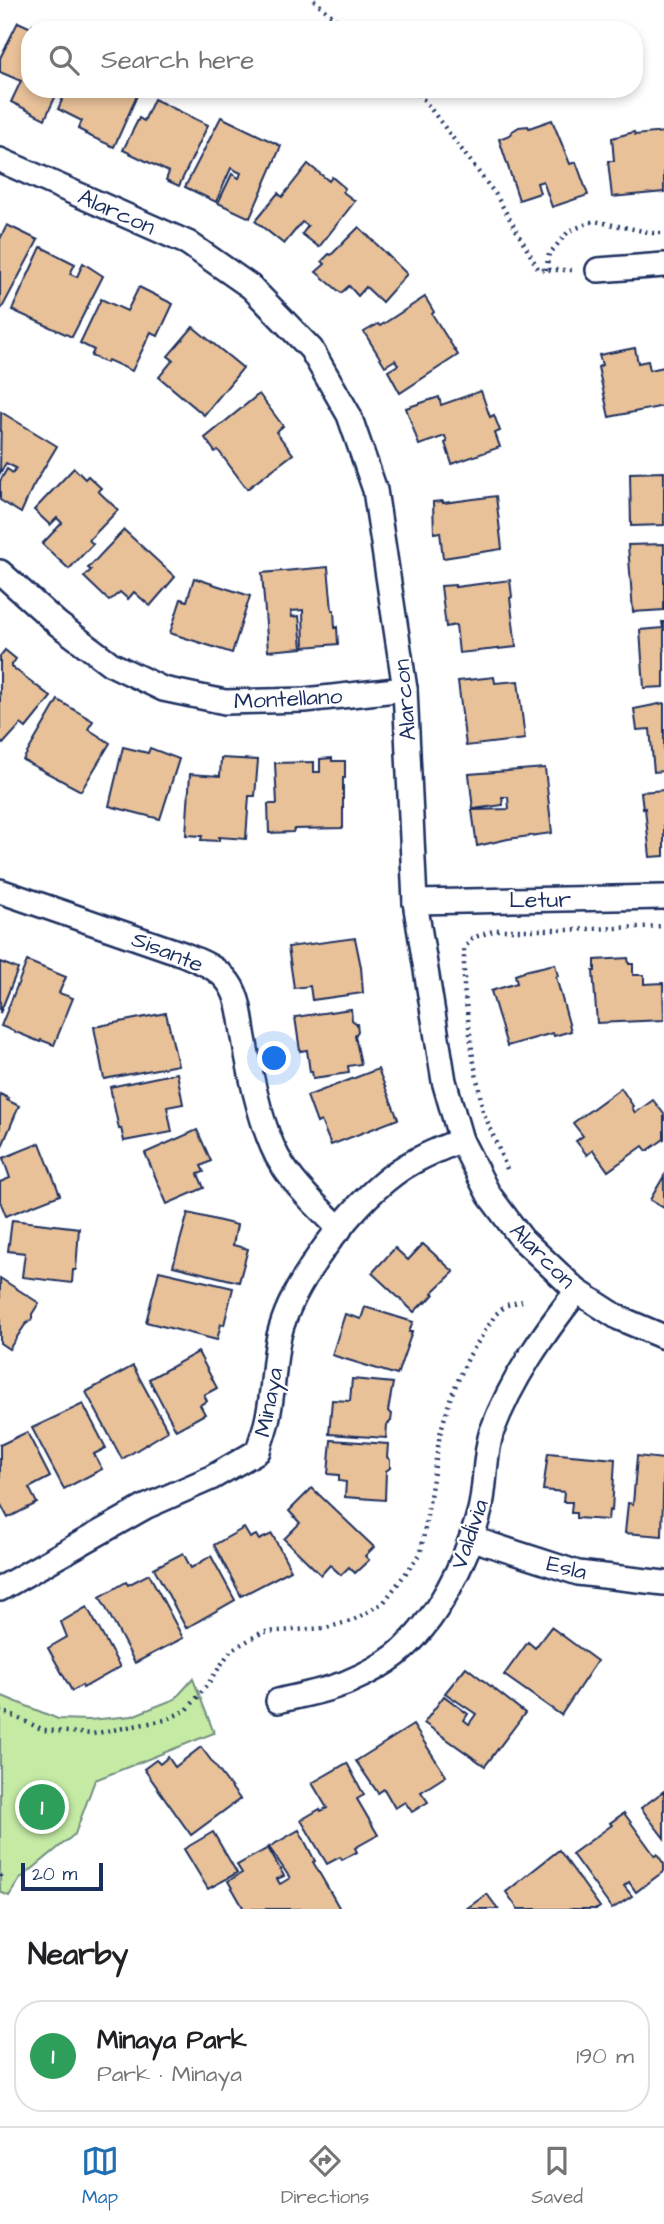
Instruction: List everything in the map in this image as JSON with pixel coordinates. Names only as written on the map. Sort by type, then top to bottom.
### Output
[{"type":"street","name":"Alarcon","points":[[0,160],[188,243],[251,287],[311,349],[349,415],[375,490],[405,689],[415,902],[444,1082],[461,1140],[489,1195],[522,1239],[577,1291],[619,1318],[664,1337]]},
{"type":"street","points":[[598,270],[664,265]]},
{"type":"street","name":"Montellano","points":[[0,572],[58,624],[111,664],[163,689],[225,702],[305,700],[405,689]]},
{"type":"street","name":"Sisante","points":[[0,891],[183,954],[225,977],[239,1006],[254,1085],[278,1157],[314,1204],[340,1229]]},
{"type":"street","name":"Letur","points":[[415,902],[664,897]]},
{"type":"street","name":"Minaya","points":[[0,1589],[145,1507],[211,1478],[258,1451],[268,1416],[280,1335],[302,1280],[340,1229],[395,1173],[427,1154],[461,1140]]},
{"type":"street","name":"Valdivia","points":[[278,1701],[348,1682],[396,1655],[427,1622],[454,1578],[473,1539],[483,1497],[491,1433],[519,1376],[547,1330],[577,1291]]},
{"type":"street","name":"Esla","points":[[473,1539],[578,1573],[664,1583]]},
{"type":"path","points":[[314,0],[338,21]]},
{"type":"path","points":[[422,98],[495,195],[539,270],[598,270]]},
{"type":"path","points":[[546,270],[549,254],[569,231],[594,221],[664,233]]},
{"type":"path","points":[[507,1170],[483,1111],[466,1002],[464,949],[472,938],[496,930],[664,926]]},
{"type":"path","points":[[0,1710],[44,1730],[92,1734],[165,1720],[187,1710],[231,1650],[263,1632],[326,1628],[354,1620],[384,1602],[421,1553],[440,1434],[451,1396],[470,1356],[496,1314],[507,1305],[522,1301]]},
{"type":"path","points":[[0,1875],[0,1881]]},
{"type":"green space","points":[[193,1679],[214,1733],[95,1780],[75,1834],[20,1879],[9,1896],[0,1892],[0,1695],[58,1719],[89,1720],[132,1716],[175,1699]]},
{"type":"building","points":[[18,22],[21,23],[21,81],[0,72],[0,58]]},
{"type":"building","points":[[21,81],[21,98],[55,98],[45,119],[11,102]]},
{"type":"building","points":[[63,98],[136,98],[114,147],[85,134],[78,129],[82,121],[58,109]]},
{"type":"building","points":[[154,99],[208,125],[179,186],[166,180],[169,172],[123,150],[139,118],[144,121]]},
{"type":"building","points":[[221,117],[281,146],[250,218],[218,203],[232,174],[239,178],[241,173],[231,168],[216,202],[185,187]]},
{"type":"building","points":[[552,120],[570,164],[576,162],[588,195],[552,207],[543,181],[537,183],[540,193],[519,200],[499,139],[512,134],[511,132],[519,127],[529,128]]},
{"type":"building","points":[[634,132],[635,135],[664,132],[664,192],[612,197],[608,161],[614,161],[612,138]]},
{"type":"building","points":[[308,164],[329,181],[332,177],[345,188],[343,192],[355,201],[319,247],[302,234],[308,226],[302,222],[284,244],[255,221],[278,193],[282,197]]},
{"type":"building","points":[[7,225],[38,240],[2,308],[0,239]]},
{"type":"building","points":[[359,227],[407,274],[382,302],[366,287],[358,296],[349,286],[341,293],[316,272],[325,264],[322,261]]},
{"type":"building","points":[[41,247],[75,264],[70,274],[77,277],[83,263],[103,276],[72,337],[12,310]]},
{"type":"building","points":[[139,287],[173,304],[158,336],[151,332],[132,371],[91,356],[94,350],[80,343],[101,299],[127,311]]},
{"type":"building","points":[[425,297],[434,312],[432,314],[458,355],[400,393],[388,371],[398,365],[395,360],[385,366],[364,332],[378,324],[380,326]]},
{"type":"building","points":[[193,327],[243,368],[204,415],[159,377],[173,360],[168,356]]},
{"type":"building","points":[[635,348],[638,363],[648,361],[650,370],[664,367],[664,406],[609,417],[598,367],[602,365],[599,355]]},
{"type":"building","points":[[481,391],[490,417],[494,415],[500,431],[495,433],[500,447],[452,464],[445,436],[419,445],[406,408],[439,397],[441,405]]},
{"type":"building","points":[[259,394],[283,426],[276,432],[293,454],[247,489],[218,450],[215,452],[205,438]]},
{"type":"building","points":[[1,412],[57,446],[32,488],[21,513],[0,500],[0,481],[7,469],[13,473],[16,468],[6,463],[0,473]]},
{"type":"building","points":[[74,468],[85,479],[88,476],[101,488],[98,491],[118,510],[89,540],[93,544],[69,569],[42,544],[62,523],[57,518],[50,525],[34,510]]},
{"type":"building","points":[[664,472],[664,525],[631,526],[630,473]]},
{"type":"building","points":[[496,496],[502,549],[443,558],[440,532],[434,533],[433,502]]},
{"type":"building","points":[[124,530],[175,577],[150,606],[134,592],[128,599],[120,592],[109,601],[84,577],[91,570],[88,568]]},
{"type":"building","points":[[664,544],[664,610],[633,612],[628,545]]},
{"type":"building","points":[[328,567],[338,644],[304,647],[303,610],[291,611],[292,617],[299,616],[302,648],[268,651],[262,573]]},
{"type":"building","points":[[194,578],[250,596],[232,653],[170,633],[181,599],[187,601]]},
{"type":"building","points":[[510,580],[516,647],[459,653],[456,625],[446,627],[441,586],[455,587]]},
{"type":"building","points":[[664,622],[664,687],[644,688],[640,630],[663,628]]},
{"type":"building","points":[[5,650],[16,659],[11,666],[51,697],[26,728],[21,724],[3,744],[0,741],[0,656]]},
{"type":"building","points":[[494,677],[495,683],[518,681],[525,739],[466,746],[458,681]]},
{"type":"building","points":[[58,700],[93,721],[88,729],[110,743],[81,791],[23,760]]},
{"type":"building","points":[[664,703],[664,771],[654,772],[650,729],[637,730],[634,709]]},
{"type":"building","points":[[123,747],[148,753],[150,748],[179,759],[160,819],[109,806]]},
{"type":"building","points":[[221,758],[258,760],[255,796],[249,796],[246,839],[219,837],[219,841],[201,840],[202,836],[186,835],[190,774],[220,776]]},
{"type":"building","points":[[332,758],[332,761],[345,761],[343,828],[294,829],[293,832],[269,833],[268,804],[277,804],[275,763],[314,762],[314,772],[320,772],[320,759]]},
{"type":"building","points":[[545,768],[552,833],[477,846],[472,810],[509,809],[508,797],[502,797],[503,805],[473,809],[469,774]]},
{"type":"building","points":[[664,790],[664,856],[650,857],[641,792]]},
{"type":"building","points":[[355,938],[363,993],[312,1000],[310,986],[294,988],[288,947]]},
{"type":"building","points":[[628,958],[629,964],[633,964],[633,975],[644,975],[644,984],[663,983],[664,1020],[597,1023],[593,971],[595,960]]},
{"type":"building","points":[[27,961],[66,977],[59,993],[73,998],[54,1045],[1,1026]]},
{"type":"building","points":[[0,962],[18,969],[0,1013]]},
{"type":"building","points":[[555,964],[571,1031],[554,1036],[553,1033],[507,1046],[491,991],[517,983],[515,975],[524,971]]},
{"type":"building","points":[[351,1009],[352,1020],[357,1024],[358,1031],[355,1036],[361,1064],[348,1066],[349,1073],[313,1078],[307,1050],[300,1051],[295,1017]]},
{"type":"building","points":[[166,1013],[178,1065],[104,1079],[94,1027]]},
{"type":"building","points":[[378,1069],[398,1119],[331,1145],[321,1121],[317,1123],[307,1096]]},
{"type":"building","points":[[177,1073],[183,1104],[167,1107],[172,1132],[124,1141],[110,1087]]},
{"type":"building","points":[[621,1088],[635,1113],[653,1100],[664,1114],[664,1139],[647,1151],[643,1146],[608,1171],[593,1150],[587,1155],[576,1141],[583,1136],[573,1123]]},
{"type":"building","points":[[0,1094],[19,1106],[0,1151]]},
{"type":"building","points":[[197,1130],[211,1161],[201,1166],[204,1172],[198,1174],[204,1188],[167,1204],[145,1153]]},
{"type":"building","points":[[40,1143],[60,1195],[6,1216],[0,1201],[0,1182],[10,1178],[3,1158]]},
{"type":"building","points":[[664,1176],[664,1208],[650,1200]]},
{"type":"building","points":[[188,1213],[237,1225],[233,1245],[248,1249],[239,1282],[173,1266]]},
{"type":"building","points":[[12,1220],[79,1228],[76,1270],[73,1270],[72,1283],[22,1277],[25,1253],[8,1251]]},
{"type":"building","points":[[423,1244],[454,1272],[432,1293],[434,1294],[426,1303],[425,1301],[414,1312],[372,1273],[395,1248],[408,1260]]},
{"type":"building","points":[[159,1271],[233,1288],[224,1325],[221,1324],[217,1340],[146,1322]]},
{"type":"building","points":[[0,1278],[39,1303],[32,1319],[9,1349],[0,1343]]},
{"type":"building","points":[[365,1307],[413,1322],[397,1375],[332,1355],[345,1314],[361,1319]]},
{"type":"building","points":[[198,1352],[217,1388],[204,1395],[207,1401],[200,1405],[205,1414],[176,1430],[149,1379]]},
{"type":"building","points":[[133,1366],[168,1431],[122,1459],[86,1392]]},
{"type":"building","points":[[352,1379],[393,1383],[388,1411],[392,1414],[387,1425],[386,1438],[329,1434],[332,1400],[350,1401]]},
{"type":"building","points":[[83,1404],[106,1448],[94,1454],[102,1469],[64,1489],[32,1428]]},
{"type":"building","points":[[27,1432],[50,1477],[29,1488],[37,1503],[8,1518],[0,1503],[0,1445]]},
{"type":"building","points":[[331,1440],[388,1444],[390,1468],[386,1471],[385,1500],[345,1497],[346,1482],[339,1481],[339,1475],[328,1474]]},
{"type":"building","points":[[548,1453],[615,1459],[612,1511],[609,1510],[608,1520],[576,1518],[576,1513],[571,1513],[572,1502],[563,1502],[564,1492],[543,1490]]},
{"type":"building","points":[[664,1455],[662,1536],[625,1533],[628,1503],[633,1504],[637,1456],[663,1459]]},
{"type":"building","points":[[312,1488],[374,1547],[365,1556],[369,1560],[355,1573],[349,1567],[341,1575],[330,1565],[321,1575],[284,1539],[300,1523],[289,1511]]},
{"type":"building","points":[[244,1528],[250,1538],[256,1535],[259,1540],[272,1534],[291,1570],[241,1596],[214,1545]]},
{"type":"building","points":[[183,1553],[191,1568],[211,1556],[235,1600],[186,1628],[154,1568]]},
{"type":"building","points":[[149,1574],[183,1638],[135,1663],[100,1597],[126,1582],[128,1585]]},
{"type":"building","points":[[87,1607],[120,1667],[83,1688],[82,1685],[72,1691],[48,1648],[67,1637],[61,1622]]},
{"type":"building","points":[[551,1627],[597,1661],[561,1715],[504,1675],[528,1642],[535,1648]]},
{"type":"building","points":[[466,1667],[525,1713],[485,1766],[424,1723],[444,1696],[468,1714],[464,1720],[469,1724],[476,1714],[445,1693]]},
{"type":"building","points":[[413,1725],[446,1776],[421,1792],[428,1802],[412,1812],[405,1802],[395,1808],[384,1789],[378,1793],[356,1761]]},
{"type":"building","points":[[201,1747],[240,1799],[191,1835],[144,1769],[156,1760],[160,1764],[168,1757],[175,1767]]},
{"type":"building","points":[[347,1763],[364,1795],[357,1799],[378,1835],[355,1848],[357,1852],[327,1864],[301,1820],[327,1808],[312,1783]]},
{"type":"building","points":[[664,1791],[664,1838],[641,1808]]},
{"type":"building","points":[[624,1813],[655,1856],[657,1854],[664,1864],[664,1871],[636,1892],[629,1882],[624,1886],[632,1896],[612,1909],[572,1854]]},
{"type":"building","points":[[299,1830],[315,1861],[313,1862],[340,1909],[244,1909],[228,1881],[242,1873],[237,1865],[268,1848],[284,1876],[277,1879],[280,1884],[290,1878],[269,1847]]},
{"type":"building","points":[[213,1832],[237,1873],[208,1889],[184,1849]]},
{"type":"building","points":[[559,1850],[600,1907],[518,1909],[506,1892]]},
{"type":"building","points":[[487,1894],[498,1909],[466,1909]]},
{"type":"place","name":"Minaya Park","points":[[42,1807]]}]
